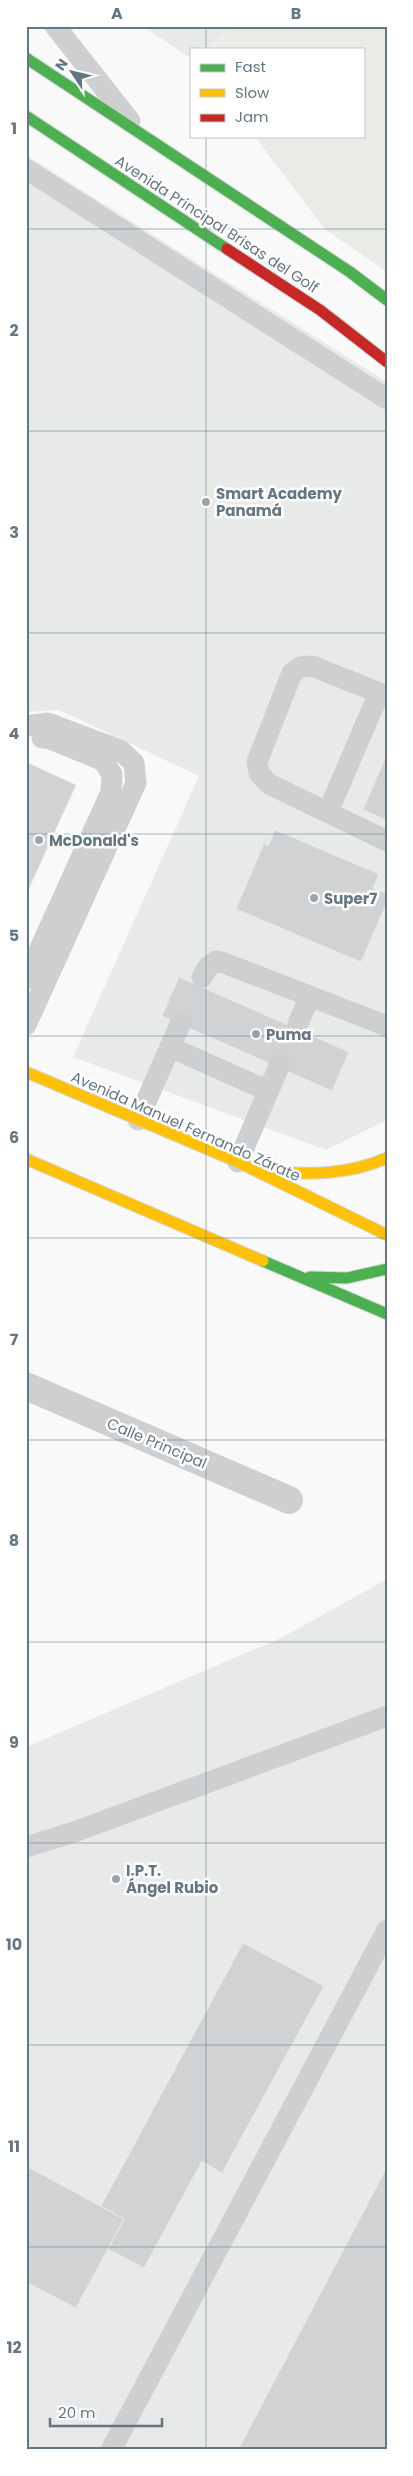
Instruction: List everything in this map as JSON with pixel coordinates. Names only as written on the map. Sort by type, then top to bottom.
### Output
[{"type":"main road","points":[[26,58],[350,272],[387,300]]},
{"type":"main road","name":"Avenida Principal Brisas del Golf","points":[[26,116],[320,310],[387,362]]},
{"type":"main road","name":"Avenida Manuel Fernando Zárate","points":[[26,1072],[245,1166],[387,1235]]},
{"type":"main road","points":[[245,1166],[306,1174],[345,1172],[387,1158]]},
{"type":"main road","points":[[26,1159],[296,1277],[387,1314]]},
{"type":"main road","points":[[296,1277],[347,1278],[387,1269]]},
{"type":"street","name":"Calle Principal","points":[[26,1386],[288,1500]]},
{"type":"lane","points":[[55,26],[141,134]]},
{"type":"lane","points":[[26,169],[387,399]]},
{"type":"lane","points":[[328,812],[383,695],[312,666],[300,666],[292,673],[256,762],[259,773],[269,784],[387,841]]},
{"type":"lane","points":[[26,726],[48,723],[120,750],[134,763],[136,783],[32,981]]},
{"type":"lane","points":[[26,739],[48,738],[104,761],[112,775],[111,792],[32,981],[26,1025]]},
{"type":"lane","points":[[202,977],[208,967],[216,961],[309,998],[387,1026]]},
{"type":"lane","points":[[298,1024],[309,998]]},
{"type":"lane","points":[[138,1120],[182,1022]]},
{"type":"lane","points":[[170,1047],[268,1091]]},
{"type":"lane","points":[[245,1166],[268,1091],[280,1064]]},
{"type":"lane","points":[[26,1847],[387,1716]]},
{"type":"lane","points":[[111,2450],[387,1930]]},
{"type":"shaded area","points":[[142,26],[234,26],[212,48],[190,48],[190,58]]},
{"type":"shaded area","points":[[235,26],[387,26],[387,272],[325,229],[256,138],[366,138],[366,48],[213,48]]},
{"type":"shaded area","points":[[26,155],[387,382],[387,1120],[326,1150],[73,1057],[199,776],[59,710],[26,712]]},
{"type":"shaded area","points":[[387,1579],[387,2450],[26,2450],[26,1747],[281,1638]]},
{"type":"building","points":[[387,754],[387,820],[363,810]]},
{"type":"building","name":"McDonald's","points":[[26,762],[76,785],[26,895]]},
{"type":"building","name":"Super7","points":[[275,830],[379,874],[373,888],[387,894],[387,902],[361,962],[236,909],[264,843],[268,846]]},
{"type":"building","name":"Puma","points":[[179,977],[349,1052],[332,1091],[162,1016]]},
{"type":"building","points":[[243,1943],[324,1986],[222,2173],[202,2161],[144,2268],[108,2249],[124,2219],[101,2206]]},
{"type":"building","points":[[26,2166],[124,2219],[76,2308],[26,2282]]},
{"type":"building","points":[[387,2167],[387,2450],[238,2450]]},
{"type":"traffic: fast","points":[[26,58],[350,272],[387,300]]},
{"type":"traffic: fast","points":[[26,116],[227,249]]},
{"type":"traffic: fast","points":[[263,1261],[387,1314]]},
{"type":"traffic: fast","points":[[310,1277],[347,1278],[387,1269]]},
{"type":"traffic: slow","points":[[26,1072],[238,1162],[387,1235]]},
{"type":"traffic: slow","points":[[268,1171],[299,1173],[343,1171],[372,1164],[387,1158]]},
{"type":"traffic: slow","points":[[26,1159],[263,1261]]},
{"type":"traffic: jam","points":[[227,249],[320,310],[387,362]]},
{"type":"place","name":"Smart Academy Panamá","points":[[206,502]]},
{"type":"place","name":"McDonald's","points":[[39,840]]},
{"type":"place","name":"Super7","points":[[314,898]]},
{"type":"place","name":"Puma","points":[[256,1034]]},
{"type":"place","name":"I.P.T. Ángel Rubio","points":[[116,1879]]}]
